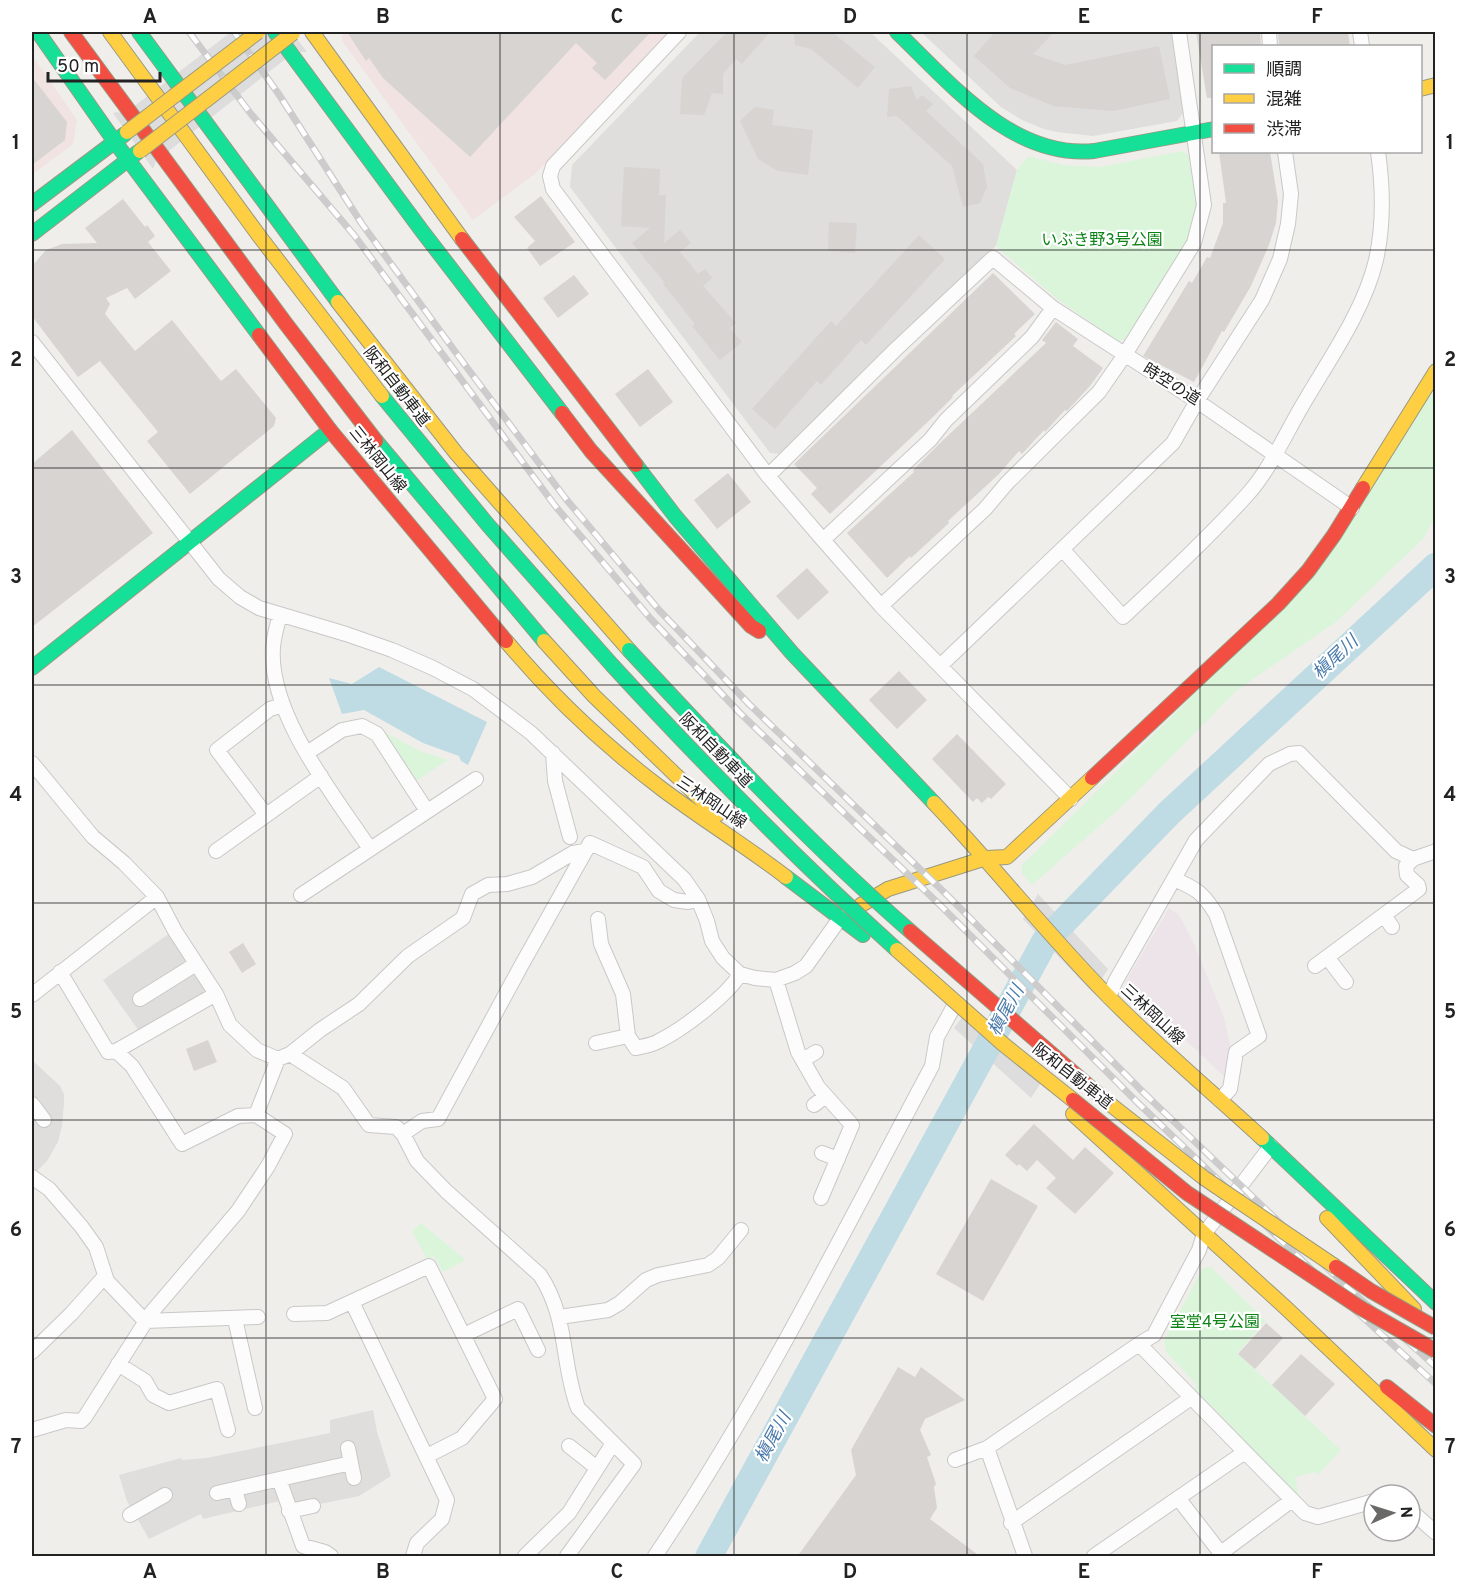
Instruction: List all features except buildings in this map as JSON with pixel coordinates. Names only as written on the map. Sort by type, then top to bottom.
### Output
[{"type":"main road","name":"三林岡山線","points":[[38,32],[115,142],[330,429],[529,668],[575,715],[663,790],[752,851],[841,917],[958,1012],[1286,1308],[1436,1450]]},
{"type":"main road","name":"三林岡山線","points":[[71,32],[286,324],[383,450],[586,688],[752,851]]},
{"type":"main road","name":"阪和自動車道","points":[[110,32],[302,293],[415,438],[511,553],[706,767],[838,896],[1003,1044],[1187,1193],[1359,1307],[1436,1351]]},
{"type":"main road","name":"阪和自動車道","points":[[139,32],[320,278],[432,424],[528,539],[726,754],[863,890],[1131,1122],[1204,1178],[1352,1278],[1436,1329]]},
{"type":"main road","points":[[32,204],[258,32]]},
{"type":"main road","name":"三林岡山線","points":[[275,32],[591,451],[752,626],[792,653]]},
{"type":"main road","points":[[32,234],[294,32]]},
{"type":"main road","name":"三林岡山線","points":[[312,32],[459,235],[661,497],[716,566],[792,653],[986,858],[1028,911],[1109,997],[1271,1146],[1436,1303]]},
{"type":"main road","points":[[897,32],[972,103],[1008,130],[1033,142],[1058,149],[1082,152],[1212,129]]},
{"type":"main road","points":[[841,917],[888,889],[986,858],[1007,857],[1071,799],[1278,604],[1308,571],[1353,508],[1436,371]]},
{"type":"main road","points":[[32,668],[330,429]]},
{"type":"main road","points":[[1271,1146],[1275,1165],[1436,1329]]},
{"type":"main road","points":[[1286,1308],[1328,1336],[1418,1414],[1436,1426]]},
{"type":"street","points":[[679,32],[553,166],[550,176],[553,189],[768,476],[881,606],[1071,799]]},
{"type":"street","points":[[881,606],[985,509],[1007,483],[1099,392],[1194,243],[1204,206],[1179,32]]},
{"type":"street","points":[[940,666],[1173,443],[1197,401],[1262,300],[1280,259],[1288,224],[1291,194],[1285,153]]},
{"type":"street","points":[[1063,549],[1124,616],[1198,548],[1248,493],[1274,454],[1352,319],[1365,292],[1376,260],[1383,208],[1378,153]]},
{"type":"street","name":"時空の道","points":[[768,476],[895,350],[993,258],[1053,308],[1124,356],[1197,401],[1353,508]]},
{"type":"street","points":[[823,540],[930,440],[946,420],[1032,337],[1053,308]]},
{"type":"street","points":[[32,342],[219,579],[240,597],[260,608],[346,634],[433,668],[473,689],[502,710],[553,753],[684,879],[698,899],[712,941],[723,958],[740,974],[776,980],[795,973],[806,966],[841,917]]},
{"type":"street","points":[[280,615],[273,646],[273,664],[292,731],[370,849]]},
{"type":"street","points":[[266,815],[217,750],[270,709],[283,705]]},
{"type":"street","points":[[307,753],[342,730],[362,726],[377,734],[427,811]]},
{"type":"street","points":[[553,753],[555,781],[570,837]]},
{"type":"street","points":[[1109,997],[1115,982],[1196,840],[1269,764],[1290,754],[1299,753],[1396,850],[1413,859]]},
{"type":"street","points":[[32,763],[93,837],[124,863],[157,897],[216,994],[230,1025],[257,1050],[284,1057],[343,1088],[369,1125],[396,1126],[403,1134],[417,1161],[446,1191],[540,1275],[547,1285],[559,1317],[573,1396],[578,1408],[634,1464],[567,1557]]},
{"type":"street","points":[[216,851],[321,776]]},
{"type":"street","points":[[301,895],[476,779]]},
{"type":"street","points":[[403,1134],[422,1122],[438,1119],[590,843],[643,867],[659,891],[674,900],[688,902],[698,899]]},
{"type":"street","points":[[1315,966],[1419,889],[1418,885],[1407,875],[1407,866],[1413,859],[1436,850]]},
{"type":"street","points":[[256,1115],[284,1057],[359,1004],[408,956],[463,918],[472,894],[488,885],[507,884],[532,877],[573,853],[585,851]]},
{"type":"street","points":[[1174,879],[1196,889],[1206,897],[1216,914],[1259,1036],[1236,1052],[1230,1089],[1220,1100]]},
{"type":"street","points":[[32,995],[157,897]]},
{"type":"street","points":[[1384,915],[1392,927]]},
{"type":"street","points":[[598,920],[601,944],[623,994],[628,1036],[636,1048],[657,1043],[684,1026],[716,1001],[736,982],[740,974]]},
{"type":"street","points":[[1327,957],[1346,981]]},
{"type":"street","points":[[141,999],[196,964]]},
{"type":"street","points":[[60,972],[108,1052],[116,1051],[216,994]]},
{"type":"street","points":[[776,980],[798,1052],[818,1087],[852,1125],[821,1198]]},
{"type":"street","points":[[655,1557],[692,1502],[795,1321],[932,1066],[937,1037],[958,1012]]},
{"type":"street","points":[[596,1043],[628,1036]]},
{"type":"street","points":[[32,1430],[66,1420],[81,1420],[145,1321],[238,1211],[285,1134],[256,1115],[238,1116],[182,1144],[132,1066],[116,1051]]},
{"type":"street","points":[[803,1060],[816,1052]]},
{"type":"street","points":[[814,1106],[826,1096]]},
{"type":"street","points":[[33,1108],[44,1120]]},
{"type":"street","points":[[955,1460],[987,1448],[1154,1335],[1199,1250],[1204,1233],[1271,1146]]},
{"type":"street","points":[[822,1153],[838,1159]]},
{"type":"street","points":[[32,1177],[50,1189],[81,1226],[96,1247],[107,1281],[145,1321],[258,1317]]},
{"type":"street","points":[[559,1317],[608,1310],[620,1303],[646,1280],[658,1275],[708,1265],[718,1258],[741,1230]]},
{"type":"street","points":[[294,1314],[327,1313],[429,1266],[495,1399],[462,1438],[427,1456]]},
{"type":"street","points":[[32,1352],[72,1314],[105,1276]]},
{"type":"street","points":[[309,1299],[310,1313]]},
{"type":"street","points":[[352,1302],[447,1500],[442,1519],[417,1543],[413,1557]]},
{"type":"street","points":[[464,1335],[518,1309],[538,1350]]},
{"type":"street","points":[[234,1319],[255,1408]]},
{"type":"street","points":[[517,1340],[530,1334]]},
{"type":"street","points":[[1139,1344],[1305,1513],[1318,1517],[1362,1504]]},
{"type":"street","points":[[118,1364],[145,1381],[153,1395],[169,1403],[217,1389],[228,1430]]},
{"type":"street","points":[[1011,1522],[1191,1398]]},
{"type":"street","points":[[529,1555],[569,1513],[585,1500],[597,1468],[613,1443]]},
{"type":"street","points":[[569,1446],[597,1468]]},
{"type":"street","points":[[348,1448],[354,1479]]},
{"type":"street","points":[[987,1448],[1025,1557]]},
{"type":"street","points":[[1094,1557],[1245,1452]]},
{"type":"street","points":[[217,1493],[351,1463]]},
{"type":"street","points":[[279,1479],[303,1546],[331,1555],[331,1557]]},
{"type":"street","points":[[235,1489],[239,1504]]},
{"type":"street","points":[[130,1515],[165,1495]]},
{"type":"street","points":[[1178,1498],[1222,1555],[1292,1500]]},
{"type":"street","points":[[289,1511],[313,1506]]},
{"type":"street","points":[[1422,1521],[1436,1533]]},
{"type":"shaded area","points":[[343,32],[668,32],[535,174],[473,220],[342,41]]},
{"type":"shaded area","points":[[700,32],[870,32],[1017,170],[996,246],[780,454],[770,453],[570,187],[572,165]]},
{"type":"shaded area","points":[[921,32],[1171,32],[1184,112],[1177,121],[1093,136],[1044,129],[1022,120],[1001,107]]},
{"type":"shaded area","points":[[32,55],[77,120],[73,144],[32,175]]},
{"type":"shaded area","points":[[1169,908],[1179,915],[1192,939],[1224,1017],[1231,1049],[1228,1080],[1125,983]]},
{"type":"shaded area","points":[[170,933],[208,991],[141,1034],[103,980]]},
{"type":"shaded area","points":[[32,1060],[60,1086],[64,1094],[62,1126],[58,1142],[47,1161],[34,1174],[32,1173]]},
{"type":"shaded area","points":[[373,1410],[377,1432],[391,1476],[359,1496],[315,1505],[297,1505],[280,1501],[203,1519],[201,1514],[149,1539],[127,1501],[119,1475],[181,1458],[182,1460],[206,1458],[330,1433],[330,1420]]},
{"type":"green space","name":"いぶき野3号公園","points":[[1182,151],[1192,158],[1197,190],[1197,209],[1193,224],[1187,241],[1168,276],[1127,339],[1118,341],[1057,299],[996,246],[1017,170],[1028,156],[1062,165],[1100,167]]},
{"type":"green space","points":[[1435,380],[1435,518],[1422,540],[1337,621],[1236,691],[1129,800],[1032,885],[1022,873],[1022,865],[1282,607]]},
{"type":"green space","points":[[382,731],[420,751],[448,760],[416,781]]},
{"type":"green space","points":[[421,1223],[466,1260],[443,1272],[434,1256],[427,1259],[412,1231]]},
{"type":"green space","name":"室堂4号公園","points":[[1211,1267],[1266,1321],[1237,1353],[1341,1450],[1318,1475],[1315,1472],[1295,1477],[1299,1496],[1195,1389],[1197,1385],[1167,1353],[1164,1341],[1203,1268]]},
{"type":"water","points":[[379,667],[487,722],[468,765],[461,761],[459,756],[423,743],[364,710],[342,714],[329,678],[352,684]]},
{"type":"pier","points":[[231,32],[292,32],[307,52],[300,52],[298,49],[156,161],[153,169],[113,113],[124,114]]},
{"type":"pier","points":[[1038,894],[1108,969],[1093,993],[1023,919]]},
{"type":"pier","points":[[971,1005],[1048,1072],[1031,1098],[954,1028]]},
{"type":"waterway","name":"槇尾川","points":[[709,1556],[1045,941],[1169,813],[1436,566]]},
{"type":"railway","points":[[189,32],[251,114],[354,235],[556,507],[650,618],[740,713],[941,906],[1137,1102],[1336,1293],[1436,1384]]},
{"type":"railway","points":[[234,32],[278,93],[362,224],[465,365],[566,499],[659,610],[749,704],[949,897],[1145,1094],[1344,1284],[1436,1367]]},
{"type":"traffic: fast","points":[[38,32],[115,142],[259,335]]},
{"type":"traffic: fast","points":[[139,32],[338,302]]},
{"type":"traffic: fast","points":[[275,32],[422,231],[562,413]]},
{"type":"traffic: fast","points":[[897,32],[985,114],[1036,143],[1064,150],[1094,151],[1212,129]]},
{"type":"traffic: fast","points":[[32,204],[125,134]]},
{"type":"traffic: fast","points":[[32,234],[138,152]]},
{"type":"traffic: fast","points":[[382,396],[488,525],[612,665]]},
{"type":"traffic: fast","points":[[32,668],[330,430]]},
{"type":"traffic: fast","points":[[376,441],[544,641]]},
{"type":"traffic: fast","points":[[636,465],[675,516],[792,653],[934,803]]},
{"type":"traffic: fast","points":[[629,650],[731,759],[837,864],[910,931]]},
{"type":"traffic: fast","points":[[612,665],[751,811],[897,950]]},
{"type":"traffic: fast","points":[[786,877],[863,935]]},
{"type":"traffic: fast","points":[[1262,1138],[1436,1303]]},
{"type":"traffic: slow","points":[[110,32],[260,237],[382,396]]},
{"type":"traffic: slow","points":[[127,132],[258,32]]},
{"type":"traffic: slow","points":[[312,32],[462,239]]},
{"type":"traffic: slow","points":[[140,151],[293,33]]},
{"type":"traffic: slow","points":[[1422,88],[1436,85]]},
{"type":"traffic: slow","points":[[338,302],[456,453],[629,650]]},
{"type":"traffic: slow","points":[[1363,488],[1436,371]]},
{"type":"traffic: slow","points":[[506,641],[580,720],[641,773],[786,877]]},
{"type":"traffic: slow","points":[[544,641],[594,696],[717,815]]},
{"type":"traffic: slow","points":[[861,905],[888,889],[986,858],[1007,857],[1092,778]]},
{"type":"traffic: slow","points":[[934,803],[1108,996],[1262,1138]]},
{"type":"traffic: slow","points":[[897,950],[1003,1044],[1073,1100]]},
{"type":"traffic: slow","points":[[1106,1101],[1204,1178],[1336,1267]]},
{"type":"traffic: slow","points":[[1073,1114],[1286,1308],[1436,1450]]},
{"type":"traffic: slow","points":[[1327,1218],[1414,1309]]},
{"type":"traffic: jam","points":[[71,32],[286,324],[376,441]]},
{"type":"traffic: jam","points":[[462,239],[636,465]]},
{"type":"traffic: jam","points":[[259,335],[330,430],[506,641]]},
{"type":"traffic: jam","points":[[562,413],[591,451],[751,626],[759,631]]},
{"type":"traffic: jam","points":[[1092,778],[1278,604],[1308,571],[1363,488]]},
{"type":"traffic: jam","points":[[910,931],[1106,1101]]},
{"type":"traffic: jam","points":[[1073,1100],[1187,1193],[1359,1307],[1436,1351]]},
{"type":"traffic: jam","points":[[1336,1267],[1371,1291],[1436,1328]]},
{"type":"traffic: jam","points":[[1387,1387],[1436,1426]]}]
